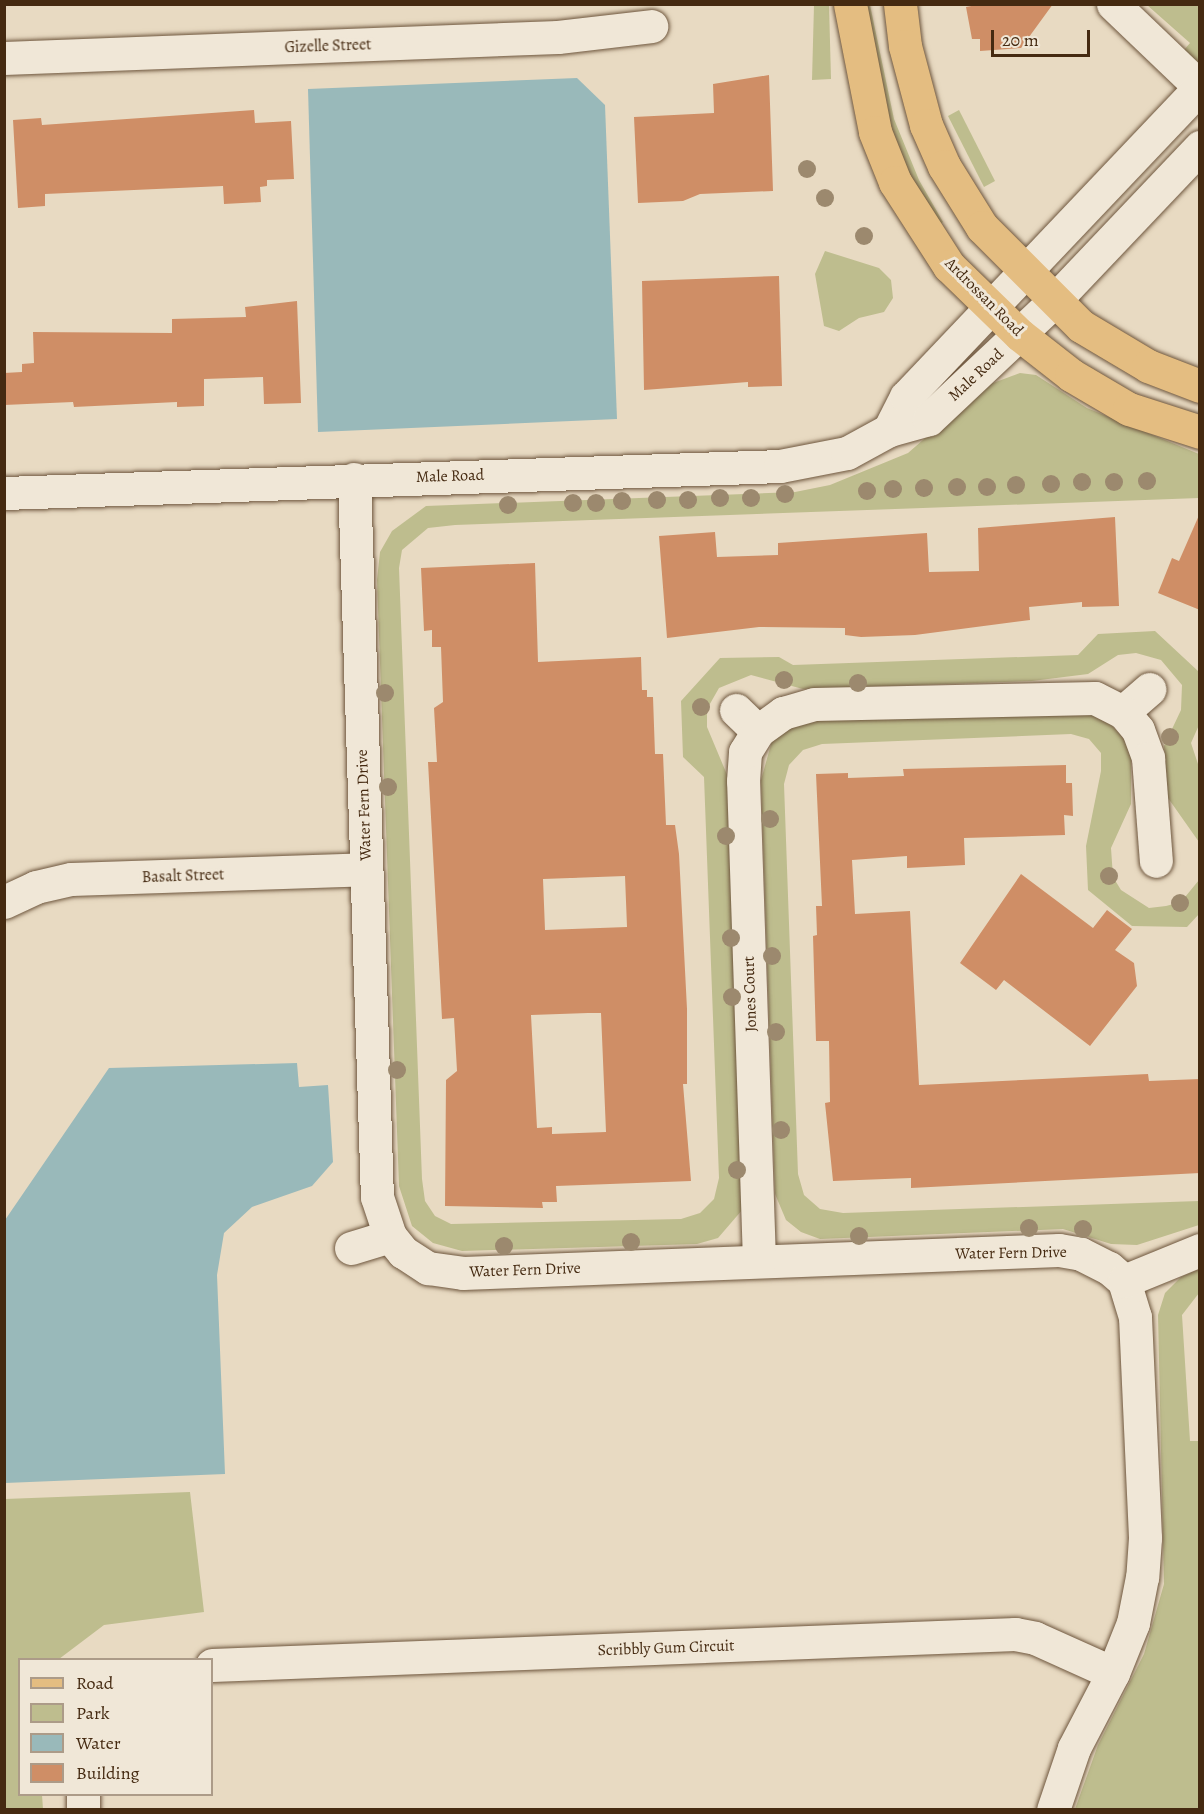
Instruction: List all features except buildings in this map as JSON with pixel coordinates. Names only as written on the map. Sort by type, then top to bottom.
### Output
[{"type":"main road","name":"Ardrossan Road","points":[[850,4],[862,82],[895,182],[949,266],[1020,335],[1071,375],[1129,409],[1200,432]]},
{"type":"main road","points":[[900,4],[916,90],[944,166],[982,227],[1053,303],[1106,344],[1200,386]]},
{"type":"street","points":[[1113,4],[1200,87]]},
{"type":"street","name":"Gizelle Street","points":[[4,58],[558,37],[651,26]]},
{"type":"street","name":"Male Road","points":[[889,430],[906,397],[1022,272],[1200,87]]},
{"type":"street","name":"Male Road","points":[[4,493],[354,479],[780,466],[847,453],[889,430],[929,419],[1053,303],[1200,147]]},
{"type":"street","points":[[1129,161],[1159,188]]},
{"type":"street","name":"Water Fern Drive","points":[[354,479],[377,1197],[390,1236],[403,1252],[428,1268],[463,1273],[1059,1250],[1096,1259],[1124,1281]]},
{"type":"street","points":[[1123,712],[1149,689]]},
{"type":"street","name":"Jones Court","points":[[759,1261],[743,781],[747,721],[814,704],[1066,695],[1095,698],[1123,712],[1138,730],[1148,758],[1156,861]]},
{"type":"street","name":"Basalt Street","points":[[4,902],[36,887],[71,879],[366,869]]},
{"type":"street","points":[[351,1248],[390,1236]]},
{"type":"street","points":[[1053,1809],[1074,1748],[1113,1673],[1133,1623],[1145,1538],[1136,1317],[1124,1281],[1200,1250]]},
{"type":"street","name":"Scribbly Gum Circuit","points":[[213,1665],[1015,1634],[1035,1638],[1113,1673]]},
{"type":"green space","points":[[814,5],[829,5],[831,79],[812,80]]},
{"type":"green space","points":[[861,5],[870,5],[894,119],[919,180],[943,222],[937,226],[896,149]]},
{"type":"green space","points":[[1147,5],[1199,5],[1199,65],[1184,50],[1190,43]]},
{"type":"green space","points":[[959,110],[995,181],[984,187],[948,116]]},
{"type":"green space","points":[[825,251],[879,268],[891,280],[893,298],[884,312],[859,318],[839,331],[824,326],[815,274]]},
{"type":"green space","points":[[1020,373],[1036,375],[1087,408],[1199,454],[1199,498],[455,525],[428,528],[402,550],[399,568],[422,1179],[425,1201],[435,1216],[451,1224],[681,1219],[700,1213],[714,1199],[719,1178],[704,777],[683,757],[681,701],[720,658],[779,657],[793,665],[1078,655],[1098,634],[1155,631],[1198,671],[1199,725],[1191,743],[1199,767],[1199,842],[1168,798],[1164,746],[1181,710],[1182,685],[1161,660],[1136,653],[1118,655],[1088,674],[1032,681],[803,689],[751,675],[719,688],[707,709],[707,727],[728,777],[743,1209],[718,1238],[697,1244],[462,1251],[433,1243],[412,1226],[399,1186],[377,580],[380,552],[392,531],[426,506],[795,492],[830,485],[908,453],[985,386]]},
{"type":"green space","points":[[1057,712],[1087,713],[1106,720],[1123,737],[1131,757],[1131,804],[1111,848],[1113,877],[1121,890],[1149,908],[1166,906],[1181,902],[1199,880],[1199,914],[1187,927],[1132,926],[1088,890],[1086,846],[1101,771],[1101,753],[1089,739],[1071,734],[822,744],[803,750],[789,765],[784,784],[798,1174],[804,1195],[820,1209],[843,1213],[1199,1201],[1199,1225],[1137,1245],[1111,1244],[1063,1229],[820,1239],[801,1232],[786,1220],[775,1194],[761,780],[772,741],[788,727],[813,721]]},
{"type":"green space","points":[[1199,1269],[1199,1293],[1182,1315],[1190,1441],[1200,1441],[1199,1809],[1075,1809],[1098,1745],[1144,1654],[1164,1584],[1158,1315],[1165,1293],[1181,1277]]},
{"type":"green space","points":[[190,1492],[204,1612],[104,1625],[60,1658],[18,1658],[18,1796],[42,1796],[43,1809],[5,1809],[5,1499]]},
{"type":"water","points":[[577,78],[605,105],[617,419],[318,432],[308,89]]},
{"type":"water","points":[[297,1063],[299,1087],[328,1085],[333,1162],[312,1186],[252,1207],[224,1233],[217,1275],[225,1474],[5,1483],[5,1220],[109,1068]]}]
